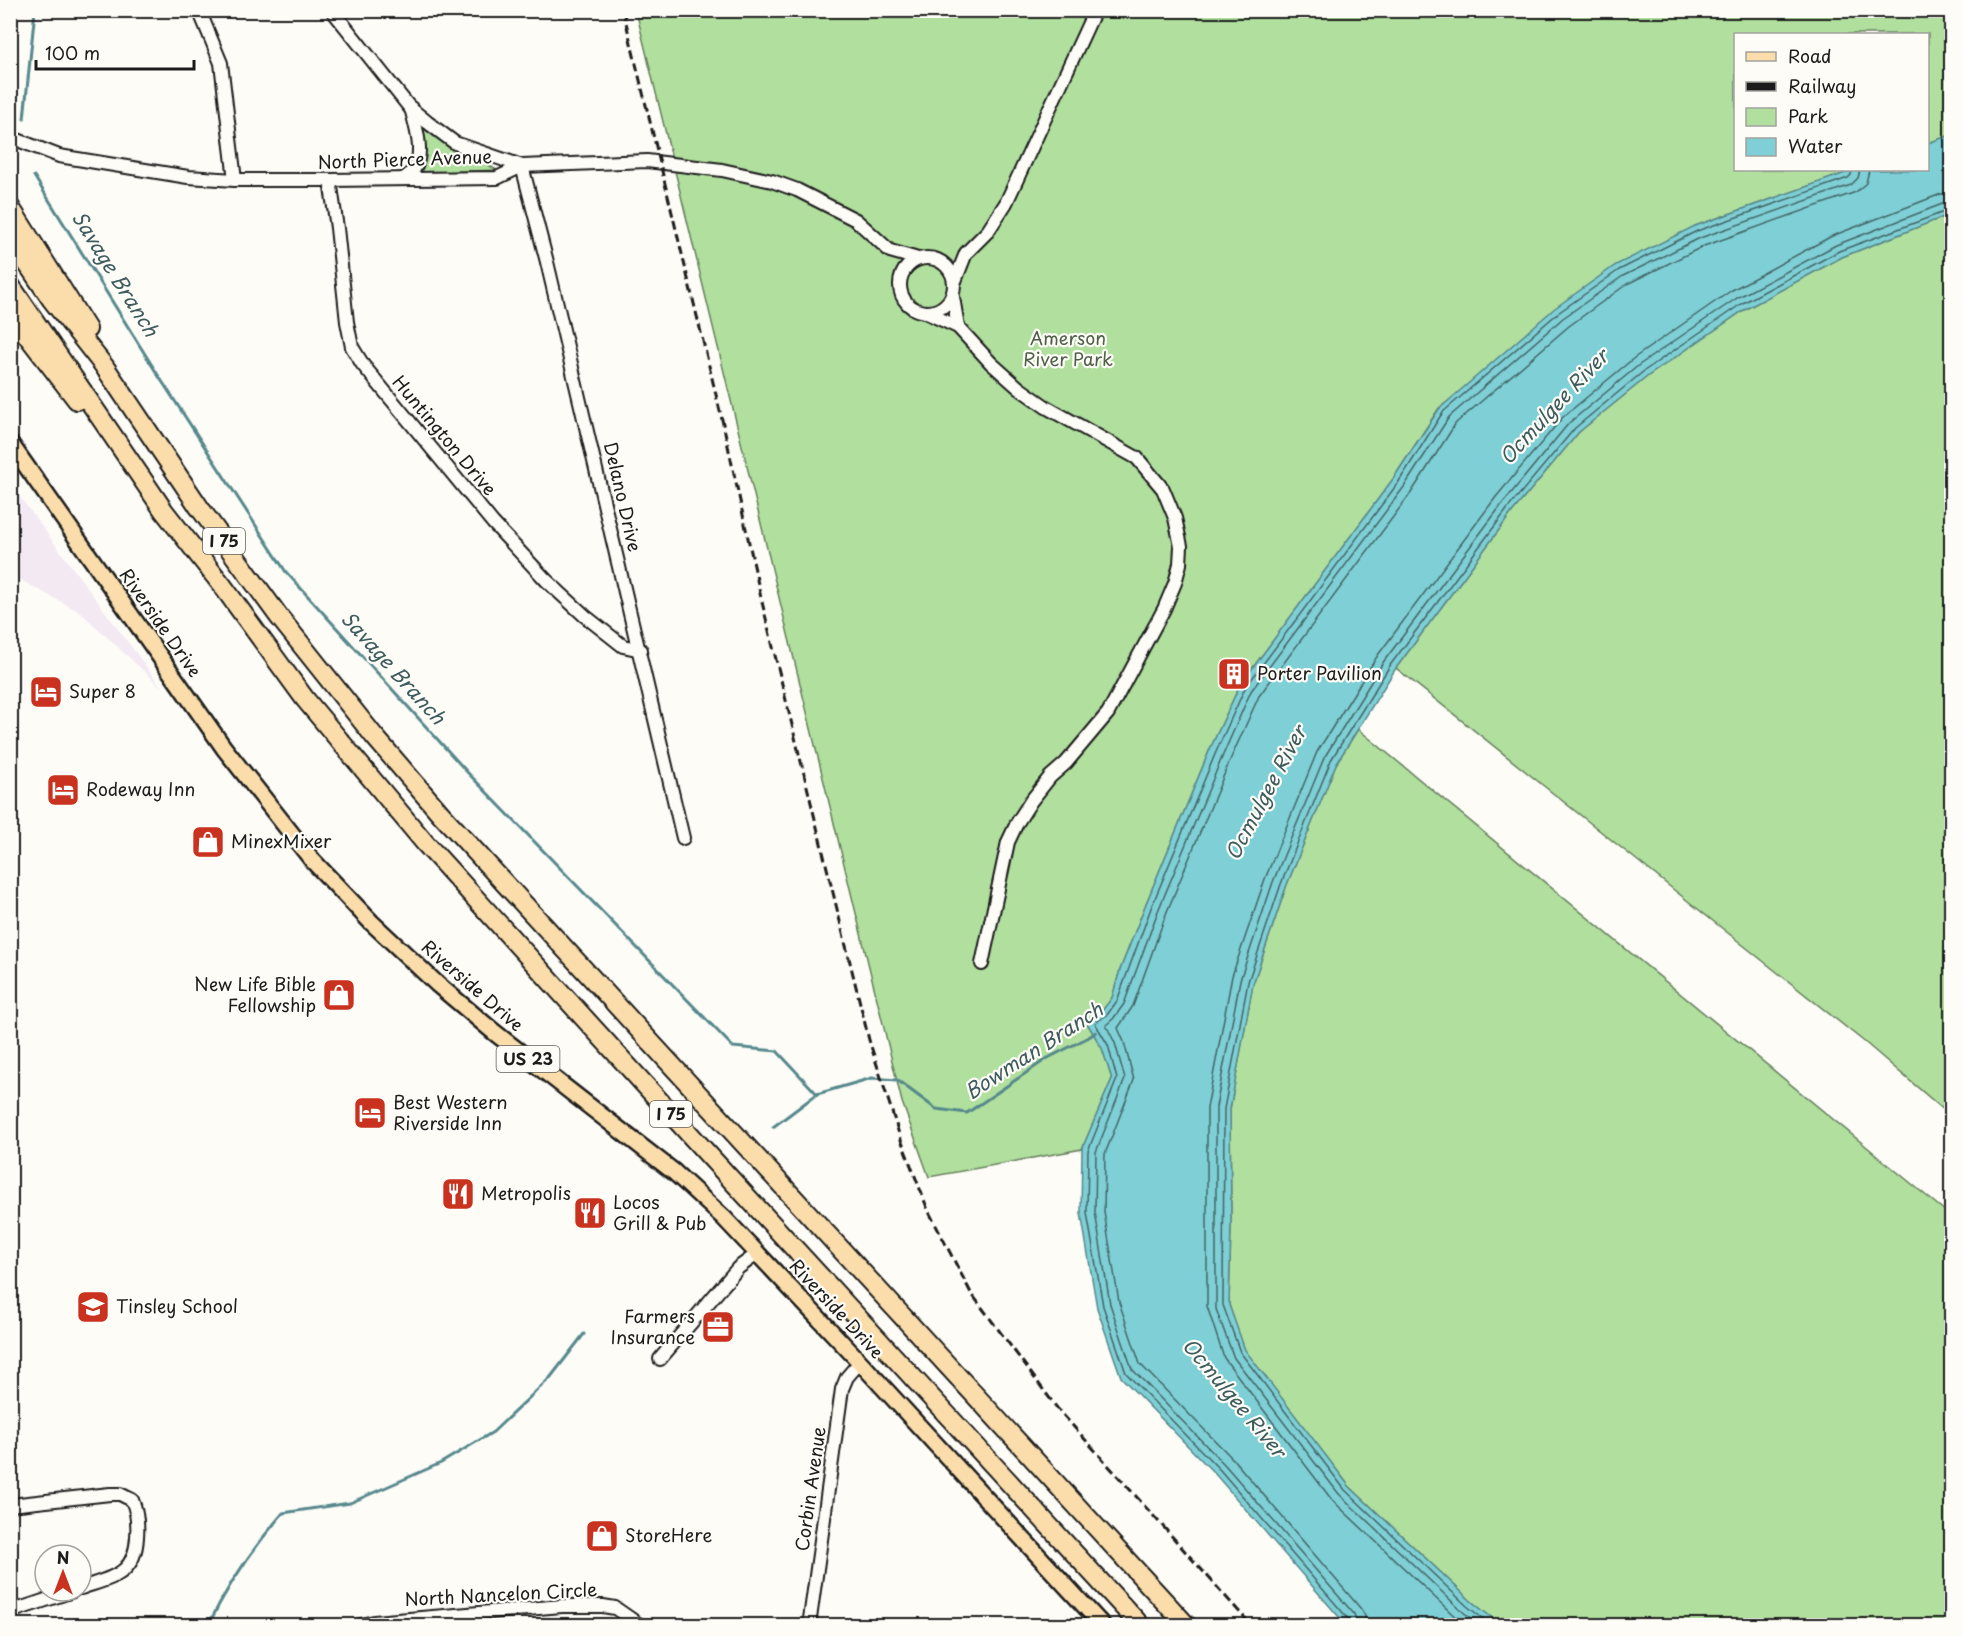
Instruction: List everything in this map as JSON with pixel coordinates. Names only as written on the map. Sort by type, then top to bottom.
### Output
[{"type":"highway","points":[[10,207],[84,322],[104,366]]},
{"type":"highway","name":"I 75","points":[[10,238],[52,300],[104,366],[199,507],[280,618],[374,736],[502,881],[1187,1626]]},
{"type":"highway","name":"I 75","points":[[10,285],[164,511],[222,585],[305,699],[425,843],[1142,1626]]},
{"type":"highway","points":[[10,313],[73,396],[133,467]]},
{"type":"main road","name":"Riverside Drive","points":[[10,443],[224,748],[316,864],[371,922],[437,984],[494,1032],[674,1172],[724,1218],[860,1362],[1102,1626]]},
{"type":"street","points":[[200,10],[220,63],[235,180]]},
{"type":"street","points":[[332,10],[410,108],[456,142],[522,166]]},
{"type":"street","points":[[958,327],[953,297],[955,280],[966,253],[988,231],[1005,203],[1095,10]]},
{"type":"street","points":[[402,180],[411,175],[419,160],[418,137],[410,108]]},
{"type":"street","name":"North Pierce Avenue","points":[[10,137],[59,156],[180,176],[235,180],[498,178],[522,166],[647,161],[734,172],[772,181],[821,201],[856,220],[890,251],[918,259]]},
{"type":"street","name":"Delano Drive","points":[[522,166],[548,262],[683,838]]},
{"type":"street","name":"Huntington Drive","points":[[330,180],[347,322],[352,347],[363,364],[486,515],[546,580],[585,616],[623,646],[640,650]]},
{"type":"street","points":[[890,251],[901,295],[907,304],[958,327],[991,363],[1019,388],[1046,407],[1137,458],[1163,489],[1176,518],[1181,546],[1176,583],[1108,713],[1066,763],[1050,777],[1017,823],[1008,842],[982,964]]},
{"type":"street","points":[[899,284],[908,265],[918,259],[937,259],[966,253]]},
{"type":"street","points":[[937,259],[945,264],[955,280]]},
{"type":"street","points":[[927,313],[937,311],[953,297]]},
{"type":"street","points":[[660,1359],[738,1268],[757,1254]]},
{"type":"street","name":"Corbin Avenue","points":[[809,1626],[842,1389],[847,1377],[860,1362]]},
{"type":"street","points":[[10,1505],[110,1494],[120,1494],[132,1500],[136,1509],[138,1531],[136,1553],[131,1563],[122,1572],[93,1583]]},
{"type":"street","points":[[10,1612],[37,1603]]},
{"type":"street","name":"North Nancelon Circle","points":[[357,1626],[374,1622],[551,1607],[603,1606],[615,1608],[641,1626]]},
{"type":"shaded area","points":[[11,485],[162,688],[80,612],[11,575]]},
{"type":"green space","name":"Amerson River Park","points":[[636,11],[1951,11],[1951,135],[1929,143],[1929,33],[1734,33],[1734,171],[1851,171],[1695,226],[1439,408],[1393,479],[1240,685],[1210,749],[1145,906],[1120,970],[1112,998],[1102,1011],[1087,1023],[1102,1048],[1112,1079],[1082,1149],[929,1177],[902,1102]]},
{"type":"green space","points":[[421,127],[497,170],[420,173],[425,153]]},
{"type":"green space","points":[[1951,214],[1951,1116],[1867,1044],[1396,668],[1513,511],[1579,432],[1648,376],[1744,310],[1842,257]]},
{"type":"green space","points":[[1358,729],[1951,1216],[1951,1625],[1501,1625],[1471,1601],[1349,1486],[1245,1351],[1229,1305],[1230,1109],[1253,984],[1286,887],[1336,764]]},
{"type":"water","name":"Ocmulgee River","points":[[1951,135],[1951,214],[1842,257],[1744,310],[1648,376],[1579,432],[1513,511],[1396,668],[1336,764],[1286,887],[1253,984],[1230,1109],[1229,1305],[1245,1350],[1349,1486],[1471,1601],[1501,1625],[1346,1625],[1215,1474],[1121,1377],[1097,1308],[1081,1213],[1082,1149],[1112,1079],[1102,1048],[1087,1023],[1092,1016],[1102,1011],[1112,998],[1120,970],[1145,906],[1210,749],[1240,685],[1393,479],[1439,409],[1555,308],[1616,265],[1695,226],[1851,171],[1929,171],[1929,143]]},
{"type":"waterway","name":"Savage Branch","points":[[24,119],[35,10]]},
{"type":"waterway","name":"Savage Branch","points":[[34,176],[158,375],[286,572],[468,773],[733,1047],[777,1051],[817,1094]]},
{"type":"waterway","name":"Bowman Branch","points":[[773,1127],[817,1094],[872,1078],[897,1080],[936,1109],[967,1113],[1048,1058],[1096,1032]]},
{"type":"waterway","name":"Bowman Branch","points":[[208,1626],[242,1567],[283,1513],[350,1503],[441,1463],[493,1432],[550,1378],[584,1334]]},
{"type":"railway","points":[[623,10],[725,432],[761,598],[869,1040],[900,1137],[928,1210],[971,1293],[1057,1408],[1252,1626]]},
{"type":"place","name":"Porter Pavilion","points":[[1234,674]]},
{"type":"place","name":"Super 8","points":[[46,692]]},
{"type":"place","name":"Rodeway Inn","points":[[63,790]]},
{"type":"place","name":"MinexMixer","points":[[208,842]]},
{"type":"place","name":"New Life Bible Fellowship","points":[[339,995]]},
{"type":"place","name":"Best Western Riverside Inn","points":[[370,1113]]},
{"type":"place","name":"Metropolis","points":[[458,1194]]},
{"type":"place","name":"Locos Grill & Pub","points":[[590,1213]]},
{"type":"place","name":"Tinsley School","points":[[93,1307]]},
{"type":"place","name":"Farmers Insurance","points":[[718,1327]]},
{"type":"place","name":"StoreHere","points":[[602,1536]]}]
